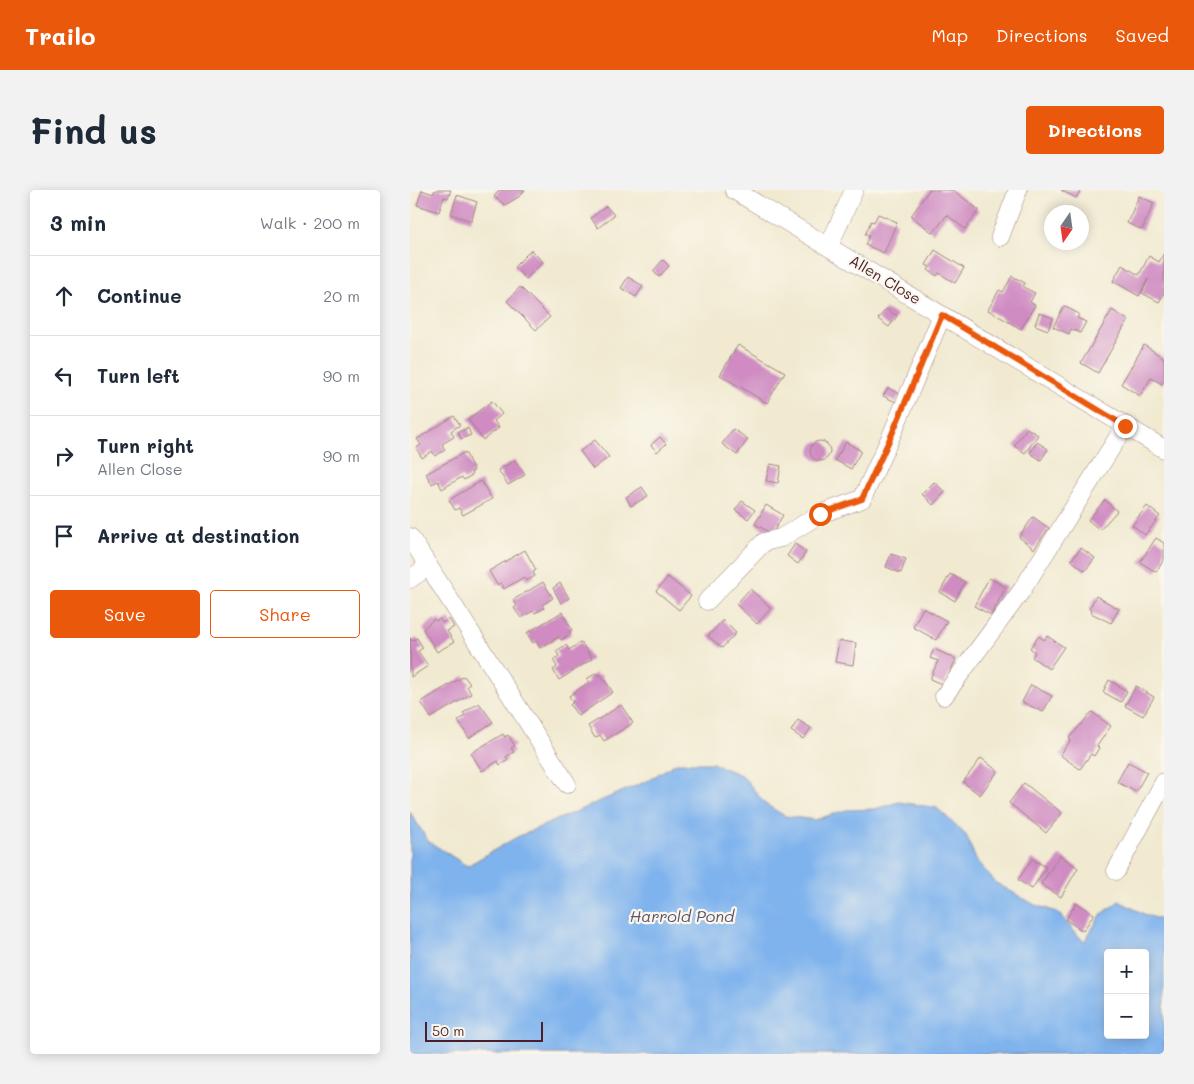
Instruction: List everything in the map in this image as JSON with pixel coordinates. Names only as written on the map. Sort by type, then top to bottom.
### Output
[{"type":"street","name":"Allen Close","points":[[734,190],[1164,449]]},
{"type":"street","points":[[828,246],[854,190]]},
{"type":"street","points":[[1000,237],[1018,190]]},
{"type":"street","points":[[707,601],[764,542],[781,538],[820,514],[862,499],[892,434],[942,315]]},
{"type":"street","points":[[944,696],[1022,590],[1125,426]]},
{"type":"street","points":[[410,537],[566,784]]},
{"type":"street","points":[[410,579],[429,566]]},
{"type":"street","points":[[1116,871],[1164,782]]},
{"type":"water","name":"Harrold Pond","points":[[676,763],[712,763],[743,776],[765,804],[785,816],[815,820],[846,810],[875,809],[899,802],[937,808],[966,835],[976,860],[996,883],[1035,905],[1057,912],[1084,942],[1101,915],[1119,901],[1144,914],[1164,921],[1164,1054],[410,1054],[410,812],[428,841],[467,866],[517,837],[649,780]]},
{"type":"building","points":[[422,190],[433,194],[435,190],[451,190],[448,198],[444,197],[439,212],[417,205]]},
{"type":"building","points":[[499,190],[525,190],[520,196],[505,205],[494,197]]},
{"type":"building","points":[[929,190],[953,190],[979,210],[965,229],[947,215],[933,233],[911,216]]},
{"type":"building","points":[[1061,190],[1081,190],[1076,198]]},
{"type":"building","points":[[457,195],[477,202],[471,221],[451,214]]},
{"type":"building","points":[[1139,196],[1154,203],[1142,230],[1127,223]]},
{"type":"building","points":[[606,206],[614,215],[598,228],[591,218]]},
{"type":"building","points":[[878,214],[897,222],[884,253],[865,245],[869,236],[865,235],[871,221],[874,222]]},
{"type":"building","points":[[531,250],[543,262],[526,279],[514,267]]},
{"type":"building","points":[[935,250],[964,268],[955,283],[939,273],[937,276],[928,270],[930,267],[926,265]]},
{"type":"building","points":[[1164,253],[1164,293],[1159,302],[1142,293],[1148,279],[1139,296],[1113,281],[1122,265],[1139,275],[1149,256],[1159,262]]},
{"type":"building","points":[[663,260],[669,266],[659,277],[653,271]]},
{"type":"building","points":[[1012,276],[1025,283],[1023,287],[1035,293],[1030,302],[1035,305],[1021,329],[988,310],[999,290],[1003,292]]},
{"type":"building","points":[[628,277],[643,286],[636,297],[621,288]]},
{"type":"building","points":[[520,287],[550,317],[536,330],[507,301]]},
{"type":"building","points":[[1064,306],[1079,314],[1077,318],[1086,322],[1080,333],[1071,329],[1069,334],[1053,327]]},
{"type":"building","points":[[886,309],[897,316],[889,327],[878,319]]},
{"type":"building","points":[[1112,310],[1128,320],[1098,373],[1081,363]]},
{"type":"building","points":[[1039,313],[1053,318],[1048,330],[1035,325]]},
{"type":"building","points":[[738,345],[785,372],[767,403],[720,375]]},
{"type":"building","points":[[1144,345],[1164,358],[1164,381],[1162,384],[1151,378],[1140,396],[1121,384]]},
{"type":"building","points":[[888,388],[900,394],[896,402],[883,396]]},
{"type":"building","points":[[492,401],[502,414],[494,421],[499,428],[483,440],[468,419]]},
{"type":"building","points":[[454,416],[460,425],[451,431],[454,437],[442,444],[445,450],[435,456],[432,451],[422,458],[416,448],[421,445],[417,439]]},
{"type":"building","points":[[468,428],[471,435],[461,439],[458,432]]},
{"type":"building","points":[[1027,428],[1038,435],[1025,453],[1014,446]]},
{"type":"building","points":[[733,429],[748,439],[737,455],[722,444]]},
{"type":"building","points":[[660,437],[666,444],[657,452],[651,445]]},
{"type":"building","points":[[595,440],[609,457],[593,469],[580,451]]},
{"type":"building","points":[[816,441],[824,441],[830,447],[830,455],[824,461],[816,461],[810,455],[810,447]]},
{"type":"building","points":[[846,442],[861,451],[851,469],[835,460]]},
{"type":"building","points":[[1037,442],[1048,449],[1041,460],[1030,453]]},
{"type":"building","points":[[465,452],[474,471],[471,472],[472,475],[464,480],[462,477],[442,489],[438,481],[432,484],[426,474]]},
{"type":"building","points":[[515,460],[525,475],[508,485],[498,470]]},
{"type":"building","points":[[770,464],[781,466],[778,483],[766,481]]},
{"type":"building","points":[[481,481],[492,499],[463,515],[459,508],[455,510],[449,500]]},
{"type":"building","points":[[934,482],[945,492],[933,505],[922,494]]},
{"type":"building","points":[[642,487],[648,496],[631,506],[626,497]]},
{"type":"building","points":[[1105,500],[1117,511],[1100,530],[1088,520]]},
{"type":"building","points":[[742,501],[755,510],[748,519],[735,510]]},
{"type":"building","points":[[766,505],[783,515],[772,534],[755,524]]},
{"type":"building","points":[[1147,506],[1160,516],[1145,535],[1132,525]]},
{"type":"building","points":[[1033,517],[1049,528],[1034,549],[1019,537]]},
{"type":"building","points":[[1156,538],[1164,543],[1164,560],[1156,572],[1140,562]]},
{"type":"building","points":[[795,544],[806,552],[798,564],[787,556]]},
{"type":"building","points":[[1081,548],[1095,558],[1085,571],[1071,560]]},
{"type":"building","points":[[525,550],[536,570],[533,572],[535,576],[526,581],[524,577],[504,589],[501,583],[497,585],[489,571]]},
{"type":"building","points":[[891,554],[906,559],[901,573],[886,567]]},
{"type":"building","points":[[950,574],[965,582],[955,601],[940,592]]},
{"type":"building","points":[[668,577],[691,596],[679,610],[656,591]]},
{"type":"building","points":[[989,578],[1006,587],[991,615],[974,606]]},
{"type":"building","points":[[543,582],[553,598],[542,605],[544,608],[535,613],[533,611],[521,618],[514,608],[517,606],[513,600]]},
{"type":"building","points":[[560,583],[569,598],[561,603],[553,588]]},
{"type":"building","points":[[750,589],[771,608],[757,624],[736,604]]},
{"type":"building","points":[[1096,596],[1119,609],[1111,623],[1091,613],[1092,611],[1089,609]]},
{"type":"building","points":[[923,608],[947,621],[936,640],[913,627]]},
{"type":"building","points":[[562,612],[572,630],[569,631],[571,634],[561,640],[559,637],[540,648],[536,641],[533,643],[527,633]]},
{"type":"building","points":[[434,619],[436,621],[440,619],[442,623],[449,619],[454,627],[447,631],[454,642],[437,652],[423,629]]},
{"type":"building","points":[[723,620],[736,633],[722,648],[708,636]]},
{"type":"building","points":[[1039,636],[1044,640],[1047,636],[1064,647],[1049,669],[1032,657],[1035,652],[1030,648]]},
{"type":"building","points":[[410,638],[412,641],[417,638],[423,648],[418,651],[428,666],[411,677]]},
{"type":"building","points":[[839,641],[856,643],[853,665],[835,662]]},
{"type":"building","points":[[581,642],[592,659],[559,680],[553,670],[557,667],[553,660],[559,656],[556,651],[566,645],[569,650]]},
{"type":"building","points":[[934,649],[956,659],[944,685],[930,679],[938,661],[930,658]]},
{"type":"building","points":[[596,673],[598,676],[600,674],[613,692],[578,716],[570,705],[573,702],[569,696],[589,682],[587,679]]},
{"type":"building","points":[[464,676],[470,684],[467,686],[471,694],[431,718],[421,702]]},
{"type":"building","points":[[1109,680],[1127,691],[1121,702],[1103,692]]},
{"type":"building","points":[[1031,685],[1052,696],[1043,712],[1022,702]]},
{"type":"building","points":[[1136,686],[1154,697],[1143,716],[1125,706]]},
{"type":"building","points":[[479,703],[493,722],[469,738],[458,721],[465,716],[463,713]]},
{"type":"building","points":[[621,705],[633,723],[604,741],[600,735],[595,738],[588,726]]},
{"type":"building","points":[[1092,712],[1111,726],[1097,746],[1099,748],[1094,756],[1091,754],[1080,769],[1060,755],[1071,740],[1069,738]]},
{"type":"building","points":[[798,720],[811,728],[803,739],[791,731]]},
{"type":"building","points":[[503,734],[505,737],[508,735],[515,746],[511,748],[514,752],[506,757],[508,760],[500,765],[498,761],[482,771],[471,753]]},
{"type":"building","points":[[981,758],[998,771],[980,795],[963,782]]},
{"type":"building","points":[[1128,762],[1147,772],[1136,792],[1117,782]]},
{"type":"building","points":[[1024,783],[1062,813],[1046,833],[1009,803]]},
{"type":"building","points":[[1060,855],[1078,868],[1061,897],[1041,884]]},
{"type":"building","points":[[1032,859],[1046,867],[1032,889],[1018,880]]},
{"type":"building","points":[[1076,903],[1094,914],[1083,931],[1066,920]]},
{"type":"route","points":[[820,514],[862,499],[892,434],[942,315],[1125,426]]}]
